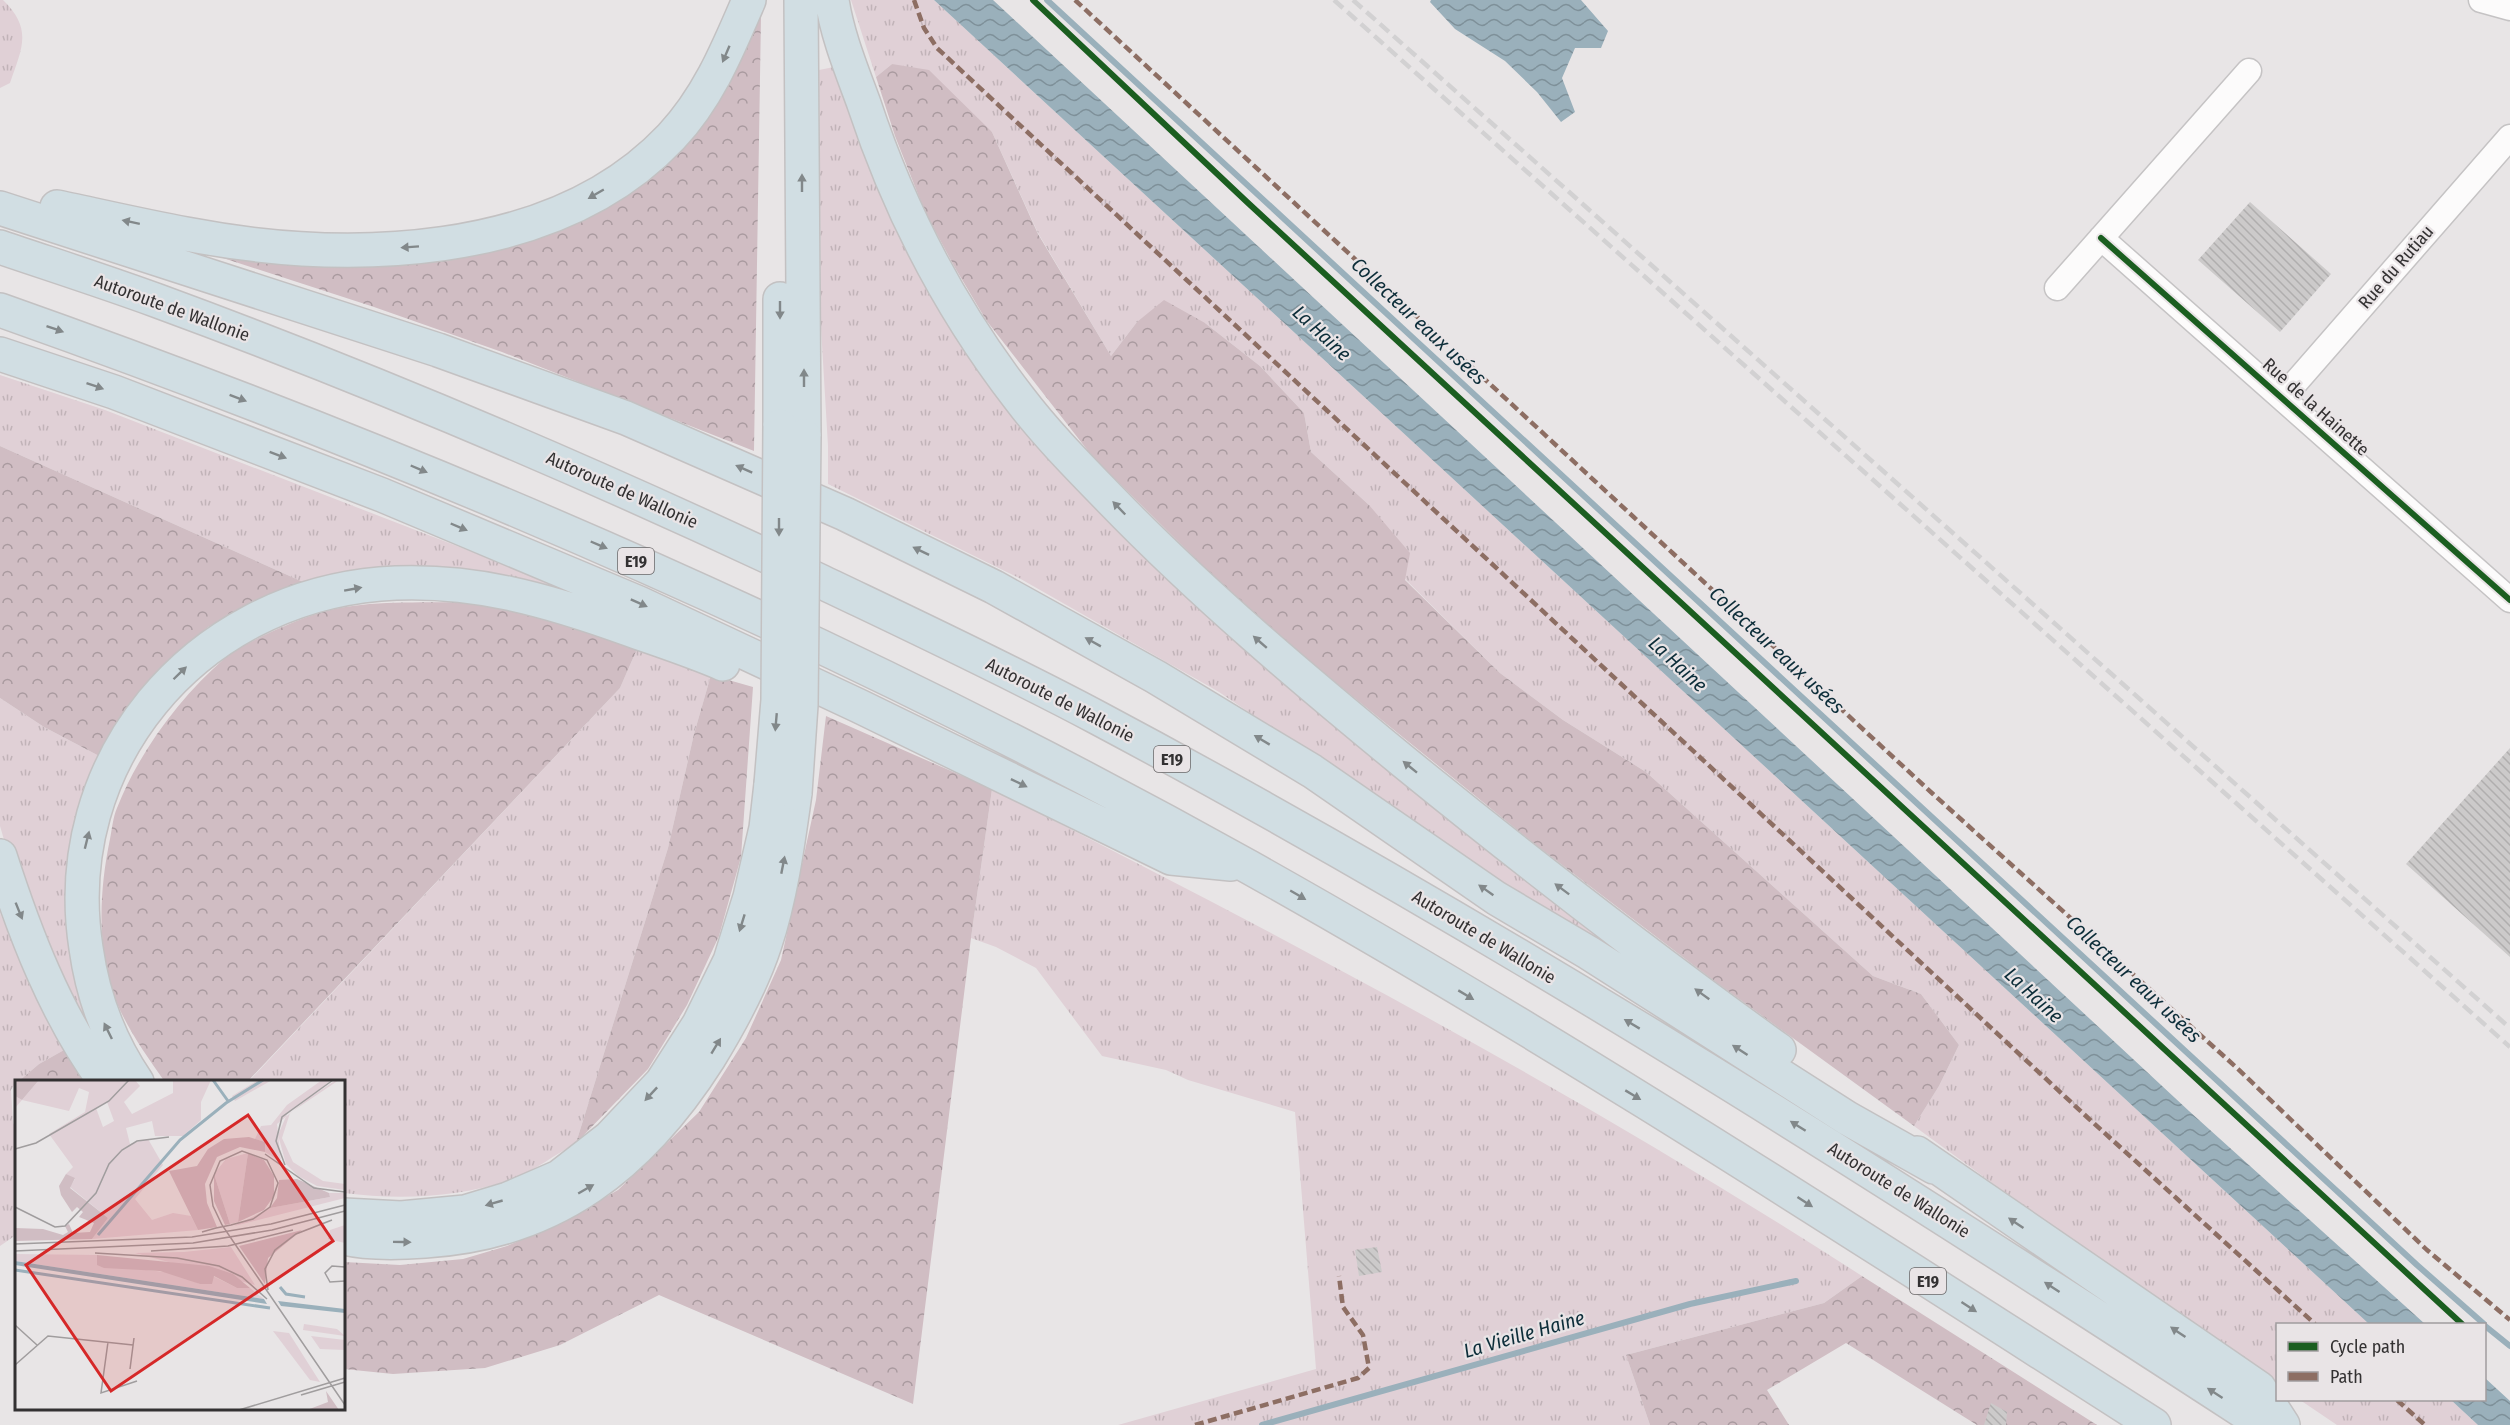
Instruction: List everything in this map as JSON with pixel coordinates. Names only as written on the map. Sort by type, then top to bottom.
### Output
[{"type":"highway","points":[[0,193],[188,235],[320,250],[371,250],[426,246],[511,230],[554,215],[616,183],[649,158],[672,136],[698,104],[722,64],[749,0]]},
{"type":"highway","points":[[780,0],[792,431]]},
{"type":"highway","points":[[345,1238],[407,1242],[458,1239],[498,1231],[554,1208],[600,1182],[649,1139],[687,1093],[744,996],[765,944],[779,886],[783,788],[778,700],[792,431],[801,0]]},
{"type":"highway","points":[[831,0],[874,136],[897,194],[932,264],[965,322],[1020,400],[1154,544],[1227,613],[1308,684],[1523,859],[1701,994],[1844,1097],[1934,1167],[2259,1388],[2283,1425]]},
{"type":"highway","points":[[0,207],[438,350],[626,418],[845,514],[994,587],[1156,677],[1312,771],[1496,898],[1589,954],[1847,1118],[1934,1167]]},
{"type":"highway","name":"Autoroute de Wallonie","points":[[0,247],[157,301],[415,401],[664,507],[929,633],[1097,717],[1403,889],[1706,1068],[1997,1251],[2264,1425]]},
{"type":"highway","name":"E19","points":[[0,310],[128,355],[392,458],[654,569],[906,688],[1070,771],[1247,866],[1703,1137],[2154,1425]]},
{"type":"highway","points":[[0,354],[114,392],[393,500],[639,603],[966,757],[1171,858],[1247,866]]},
{"type":"highway","points":[[136,1080],[122,1060],[101,1017],[90,977],[83,929],[81,894],[84,851],[97,801],[107,774],[128,738],[150,706],[180,672],[219,640],[264,615],[312,596],[379,584],[446,583],[503,591],[564,606],[701,655],[841,713],[966,757]]},
{"type":"highway","points":[[345,1215],[401,1218],[465,1212],[508,1199],[559,1177],[609,1138],[662,1082],[699,1024],[730,961],[750,897],[764,839],[783,788]]},
{"type":"highway","points":[[0,856],[15,903],[64,1016],[104,1080]]},
{"type":"street","points":[[2481,0],[2510,8]]},
{"type":"street","points":[[2057,288],[2249,71]]},
{"type":"street","name":"Rue du Rutiau","points":[[2282,398],[2510,137]]},
{"type":"street","name":"Rue de la Hainette","points":[[2101,238],[2510,600]]},
{"type":"green space","points":[[0,0],[3,0],[12,10],[18,20],[22,30],[22,39],[10,83],[0,88]]},
{"type":"green space","points":[[851,0],[934,0],[2368,1323],[2276,1323],[2276,1383],[2109,1268],[1914,1126],[1939,1086],[1959,1045],[1921,994],[1873,976],[1646,772],[1563,720],[1500,673],[1405,579],[1369,505],[1311,452],[1304,413],[1260,366],[1205,323],[1137,322],[1111,356],[1038,233],[992,132],[892,64],[876,77]]},
{"type":"green space","points":[[761,15],[754,451],[502,352],[374,307],[183,245],[424,261],[482,254],[597,213],[646,177],[751,19]]},
{"type":"green space","points":[[892,64],[929,70],[992,132],[1038,234],[1111,356],[1137,322],[1164,300],[1205,323],[1260,366],[1304,413],[1311,452],[1369,505],[1410,553],[1405,580],[1500,673],[1563,720],[1646,772],[1873,976],[1921,994],[1959,1045],[1939,1086],[1914,1126],[1713,980],[1536,845],[1320,670],[1243,606],[1092,456],[986,320],[925,212],[895,136],[876,77]]},
{"type":"green space","points":[[839,66],[862,146],[893,221],[921,276],[1017,414],[1607,937],[1602,947],[1507,887],[1219,692],[1019,578],[828,484],[821,328],[819,70]]},
{"type":"green space","points":[[0,375],[105,410],[687,635],[543,592],[312,586],[0,446]]},
{"type":"green space","points":[[0,446],[312,586],[253,602],[208,627],[166,662],[128,710],[101,757],[44,727],[0,698]]},
{"type":"green space","points":[[455,602],[507,608],[637,649],[620,688],[249,1080],[164,1080],[121,1012],[111,987],[104,951],[102,895],[104,876],[114,815],[126,787],[149,746],[177,708],[208,673],[233,652],[270,632],[319,613],[352,606]]},
{"type":"green space","points":[[637,649],[711,675],[694,734],[668,848],[576,1143],[520,1176],[471,1190],[407,1197],[345,1193],[345,1080],[250,1080],[620,688]]},
{"type":"green space","points":[[711,675],[753,687],[741,857],[719,936],[687,1005],[648,1069],[576,1143],[668,848],[694,734]]},
{"type":"green space","points":[[0,698],[44,727],[101,757],[86,803],[113,1061],[84,1034],[14,874],[0,826]]},
{"type":"green space","points":[[826,716],[992,789],[971,938],[913,1404],[659,1295],[560,1345],[485,1368],[393,1374],[345,1369],[345,1262],[400,1265],[463,1259],[507,1246],[558,1224],[618,1190],[699,1112],[746,1038],[781,960],[816,800]]},
{"type":"green space","points":[[992,789],[1324,961],[1542,1082],[1756,1209],[1862,1276],[1824,1303],[1626,1355],[1650,1425],[1118,1425],[1316,1369],[1295,1112],[1188,1080],[1166,1070],[1102,1056],[1036,968],[996,947],[971,938]]},
{"type":"green space","points":[[0,913],[45,1016],[64,1050],[39,1064],[20,1080],[15,1080],[11,1090],[15,1126],[15,1236],[0,1246]]},
{"type":"green space","points":[[64,1050],[82,1080],[20,1080],[39,1064]]},
{"type":"green space","points":[[1862,1276],[2097,1425],[1977,1425],[1846,1343],[1767,1390],[1789,1425],[1650,1425],[1626,1355],[1824,1303]]},
{"type":"green space","points":[[2301,1401],[2452,1401],[2478,1425],[2337,1425]]},
{"type":"water","name":"La Haine","points":[[934,0],[993,0],[2189,1111],[2424,1323],[2368,1323]]},
{"type":"water","points":[[1431,0],[1581,0],[1608,31],[1601,48],[1575,48],[1562,78],[1575,112],[1561,122],[1537,92],[1505,61],[1455,29],[1430,2]]},
{"type":"water","points":[[2486,1379],[2510,1401],[2510,1425],[2478,1425],[2452,1401],[2486,1401]]},
{"type":"building","points":[[2250,202],[2331,274],[2280,332],[2198,260]]},
{"type":"building","points":[[2510,748],[2510,957],[2406,864]]},
{"type":"building","points":[[1377,1247],[1382,1272],[1359,1276],[1355,1250]]},
{"type":"building","points":[[1991,1403],[2007,1412],[2006,1425],[1984,1425]]},
{"type":"waterway","name":"Collecteur eaux usées","points":[[1047,0],[2417,1265],[2483,1323]]},
{"type":"waterway","name":"La Vieille Haine","points":[[1262,1425],[1690,1304],[1796,1281]]},
{"type":"waterway","name":"Collecteur eaux usées","points":[[2486,1327],[2510,1346]]},
{"type":"railway","points":[[1334,0],[2510,1047]]},
{"type":"railway","points":[[1353,0],[2510,1028]]},
{"type":"marked path","points":[[914,0],[924,28],[937,48],[2087,1117],[2314,1323]]},
{"type":"marked path","points":[[1075,0],[1933,794],[2237,1068],[2427,1250],[2510,1320]]},
{"type":"marked path","points":[[1195,1425],[1358,1378],[1369,1368],[1363,1335],[1343,1307],[1339,1276]]},
{"type":"marked path","points":[[2398,1401],[2425,1425]]},
{"type":"cycle path","points":[[1033,0],[1247,202],[2461,1323]]},
{"type":"cycle path","points":[[2101,238],[2510,600]]}]
